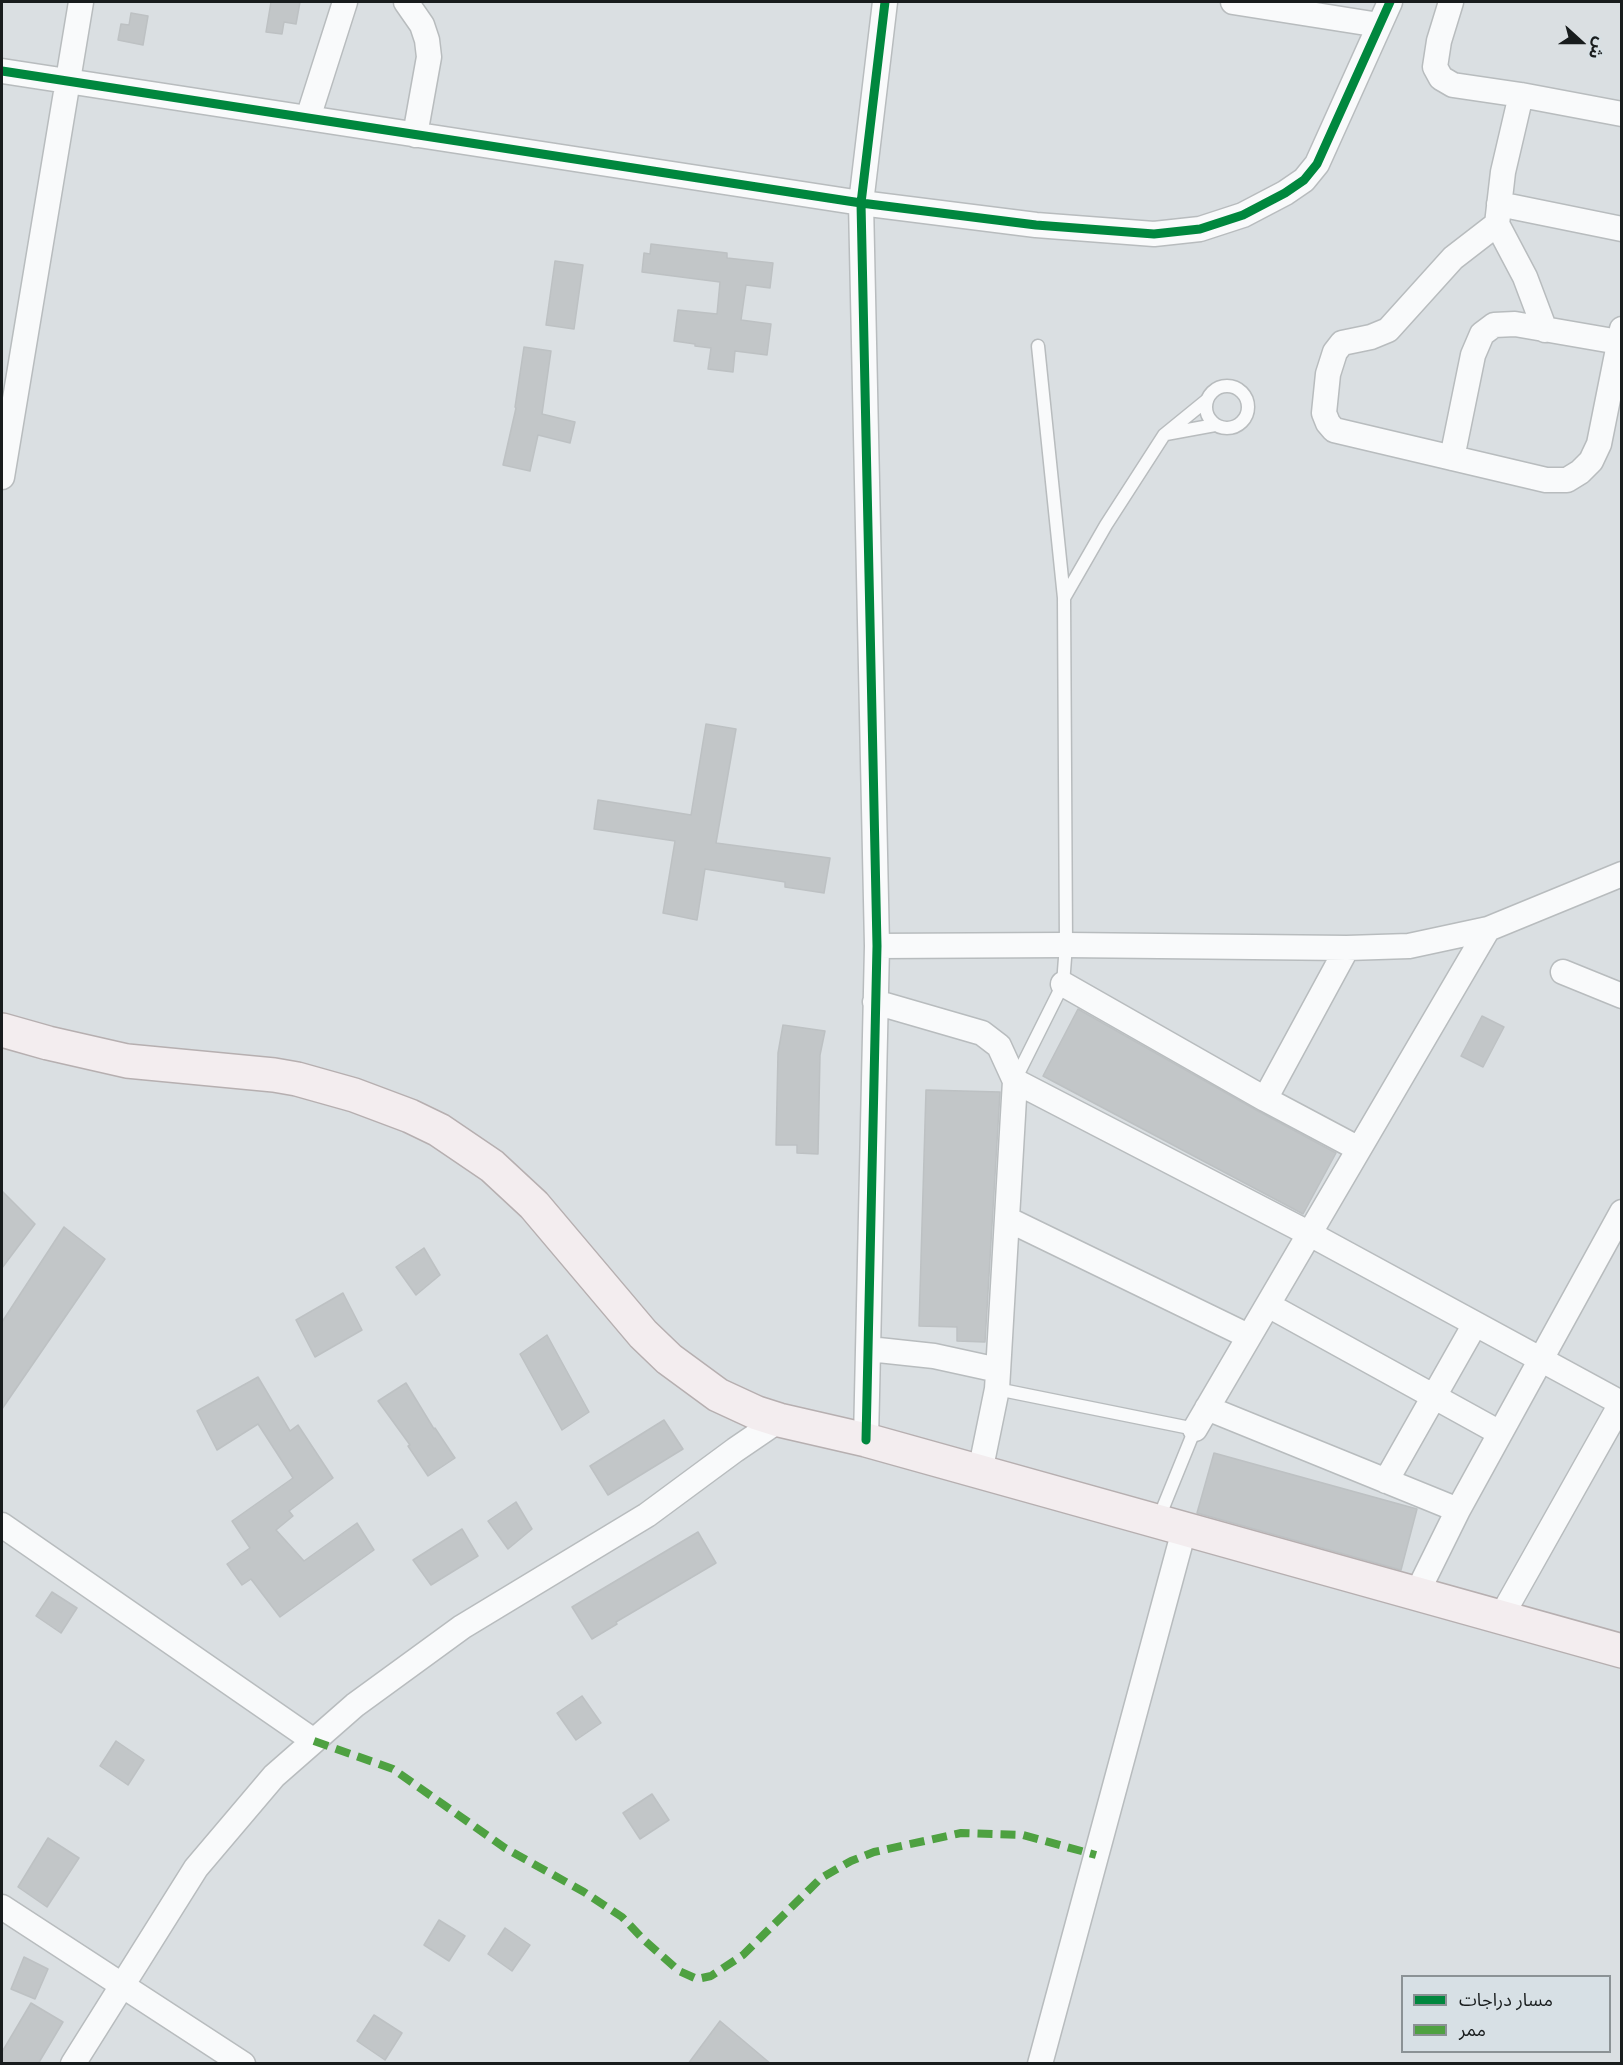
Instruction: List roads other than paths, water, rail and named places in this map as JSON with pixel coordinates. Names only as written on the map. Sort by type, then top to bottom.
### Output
[{"type":"main road","points":[[2,1030],[127,1061],[297,1079],[354,1095],[410,1116],[439,1130],[492,1166],[534,1204],[643,1334],[669,1359],[718,1395],[735,1404],[779,1420],[866,1440],[1622,1650]]},
{"type":"street","points":[[2,477],[81,2]]},
{"type":"street","points":[[308,118],[345,2]]},
{"type":"street","points":[[406,2],[422,25],[428,40],[429,57],[415,135]]},
{"type":"street","points":[[866,1440],[877,946],[861,203],[885,2]]},
{"type":"street","points":[[1233,2],[1379,25]]},
{"type":"street","points":[[2,71],[861,203],[1036,225],[1154,234],[1200,229],[1243,214],[1285,193],[1304,180],[1317,164],[1390,2]]},
{"type":"street","points":[[1451,2],[1439,41],[1435,67],[1441,78],[1452,85],[1622,114]]},
{"type":"street","points":[[1521,95],[1503,172],[1498,214],[1545,330]]},
{"type":"street","points":[[1498,214],[1622,229]]},
{"type":"street","points":[[1452,458],[1473,355],[1482,334],[1494,325],[1505,323],[1545,330],[1620,336],[1599,444],[1591,461],[1567,480],[1546,480],[1452,458],[1334,430],[1328,423],[1324,412],[1328,374],[1335,352],[1342,343],[1371,337],[1388,330],[1453,258],[1498,214]]},
{"type":"street","points":[[877,946],[1066,945],[1347,948],[1409,946],[1488,929],[1622,874]]},
{"type":"street","points":[[1458,1510],[1386,1481],[1201,1418],[1488,929]]},
{"type":"street","points":[[1264,1099],[1347,948]]},
{"type":"street","points":[[1563,972],[1622,996]]},
{"type":"street","points":[[1063,984],[1264,1099],[1359,1149]]},
{"type":"street","points":[[875,1002],[982,1033],[999,1046],[1015,1081],[997,1379],[980,1472]]},
{"type":"street","points":[[1015,1081],[1310,1234],[1621,1403],[1501,1617]]},
{"type":"street","points":[[1417,1593],[1458,1510],[1622,1212]]},
{"type":"street","points":[[1007,1219],[1248,1335]]},
{"type":"street","points":[[1268,1305],[1500,1433]]},
{"type":"street","points":[[1386,1481],[1475,1324]]},
{"type":"street","points":[[868,1349],[934,1356],[997,1379]]},
{"type":"street","points":[[73,2064],[196,1868],[274,1776],[355,1705],[462,1627],[647,1515],[779,1420]]},
{"type":"street","points":[[2,1525],[314,1741]]},
{"type":"street","points":[[1040,2064],[1171,1526]]},
{"type":"street","points":[[2,1907],[243,2064]]},
{"type":"lane","points":[[1015,1081],[1063,984],[1066,945],[1064,598],[1038,346]]},
{"type":"lane","points":[[1064,598],[1106,525],[1164,435],[1207,400],[1216,389],[1230,386],[1236,388],[1246,398],[1248,411],[1246,418],[1229,429],[1215,425],[1164,435]]},
{"type":"lane","points":[[1207,400],[1206,414],[1215,425]]},
{"type":"lane","points":[[997,1379],[1201,1418],[1171,1526]]}]
